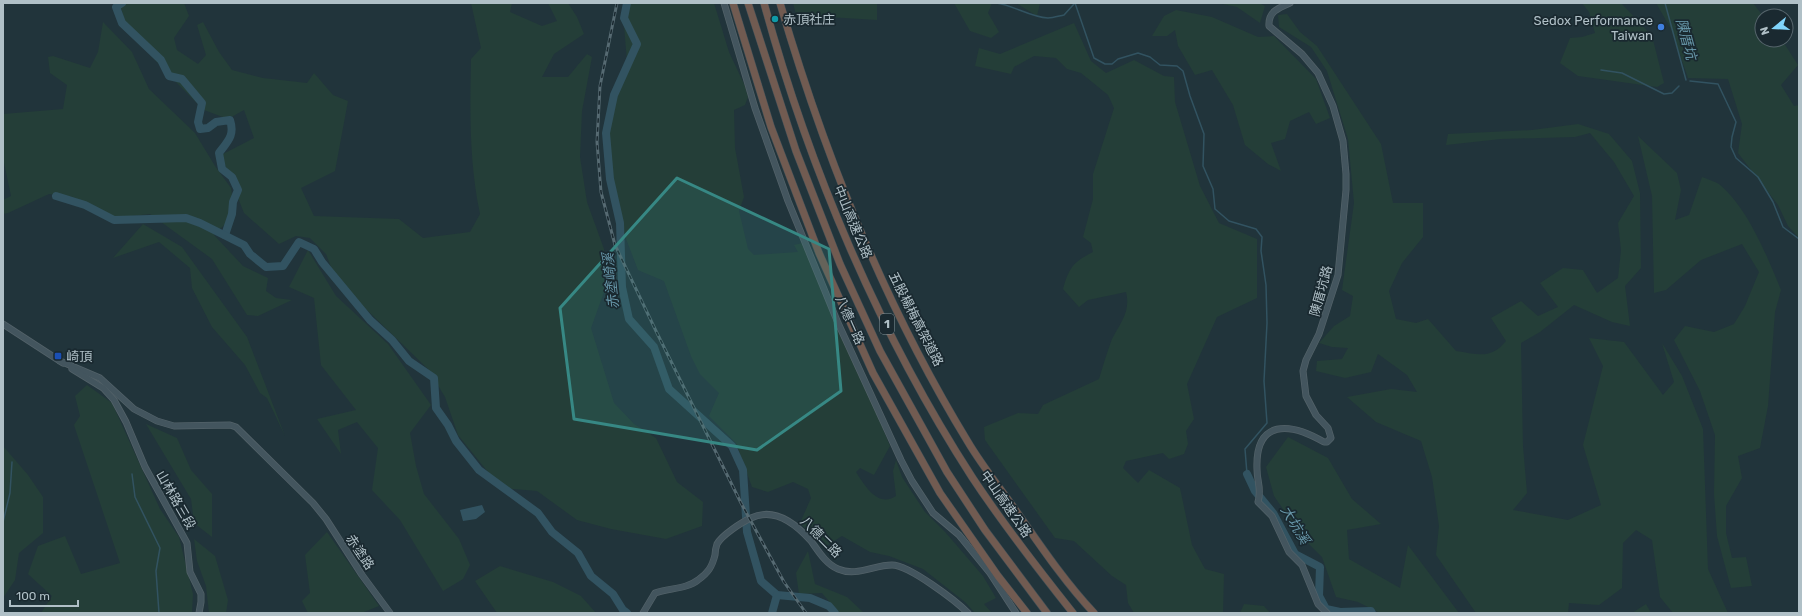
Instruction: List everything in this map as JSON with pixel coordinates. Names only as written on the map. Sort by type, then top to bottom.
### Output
[{"type":"highway","points":[[733,3],[771,127],[819,253],[873,373],[940,493],[998,576],[1027,613]]},
{"type":"highway","name":"中山高速公路","points":[[748,3],[796,151],[838,257],[880,351],[947,472],[985,530],[1047,613]]},
{"type":"highway","name":"中山高速公路","points":[[764,3],[780,59],[814,161],[868,286],[910,370],[935,416],[972,477],[1017,542],[1073,613]]},
{"type":"highway","name":"五股楊梅高架道路","points":[[780,3],[799,66],[841,185],[909,336],[969,443],[1061,574],[1094,613]]},
{"type":"street","name":"八德一路","points":[[724,3],[755,108],[788,201],[838,323],[901,460],[912,481],[933,513],[959,534],[990,573],[1016,613]]},
{"type":"street","name":"陳厝坑路","points":[[1290,3],[1271,14],[1268,19],[1271,29],[1302,54],[1320,78],[1333,106],[1343,141],[1346,190],[1338,275],[1319,334],[1306,360],[1303,371],[1306,396],[1316,415],[1328,428],[1331,438],[1327,442],[1324,442],[1294,429],[1274,429],[1267,434],[1258,450],[1256,470],[1260,493],[1258,502],[1272,516],[1289,552],[1302,565],[1318,604],[1327,613]]},
{"type":"street","points":[[3,324],[60,361]]},
{"type":"street","name":"山林路三段","points":[[60,361],[103,388],[114,400],[126,422],[145,467],[187,543],[190,572],[201,594],[201,602],[198,613]]},
{"type":"street","name":"赤塗路","points":[[60,361],[100,378],[134,409],[157,421],[174,426],[230,425],[236,427],[313,503],[326,519],[362,575],[390,613]]},
{"type":"street","name":"八德二路","points":[[643,613],[655,593],[697,581],[708,572],[712,566],[717,544],[751,517],[766,513],[775,514],[790,522],[810,540],[826,562],[839,570],[861,572],[884,566],[893,565],[901,567],[939,590],[968,613]]},
{"type":"highlighted area","points":[[677,178],[829,249],[841,391],[757,450],[574,419],[560,308]]},
{"type":"green space","points":[[122,3],[184,3],[189,16],[174,38],[177,50],[198,64],[206,55],[197,25],[203,22],[219,52],[232,70],[263,78],[307,83],[314,73],[333,95],[348,101],[335,171],[301,188],[314,216],[399,219],[423,238],[470,232],[480,214],[476,194],[472,156],[470,99],[471,59],[481,48],[471,3],[512,3],[510,12],[542,26],[557,21],[548,3],[568,3],[577,17],[584,34],[554,54],[542,77],[568,77],[587,54],[592,57],[582,111],[580,157],[587,202],[604,249],[605,289],[591,328],[614,403],[634,424],[656,438],[677,482],[703,502],[702,526],[666,539],[611,529],[577,520],[537,491],[501,488],[458,435],[445,397],[428,369],[337,283],[326,254],[310,238],[296,236],[279,244],[244,213],[221,155],[254,138],[244,110],[228,119],[204,110],[164,70],[127,29],[121,8]]},
{"type":"green space","points":[[627,3],[714,3],[729,52],[745,86],[748,97],[745,105],[734,110],[735,148],[744,197],[739,211],[748,249],[754,255],[798,252],[794,245],[803,243],[845,345],[875,409],[890,446],[874,475],[860,468],[856,472],[873,494],[883,499],[889,499],[896,496],[893,471],[896,460],[902,477],[925,512],[946,533],[983,576],[996,598],[984,604],[992,613],[975,613],[965,602],[923,569],[889,556],[870,552],[842,536],[823,548],[800,523],[811,498],[808,489],[793,482],[768,492],[752,487],[736,443],[709,416],[719,393],[700,374],[691,356],[664,281],[638,270],[625,236],[612,175],[608,117],[627,62],[624,25]]},
{"type":"green space","points":[[793,3],[877,3],[877,20],[796,15]]},
{"type":"green space","points":[[954,3],[992,3],[988,13],[999,32],[991,38],[970,31]]},
{"type":"green space","points":[[1016,3],[1040,3],[1037,16]]},
{"type":"green space","points":[[1218,3],[1259,3],[1265,6],[1260,23],[1237,7]]},
{"type":"green space","points":[[1582,3],[1621,3],[1652,36],[1664,83],[1657,87],[1578,76],[1560,63],[1570,38],[1582,37],[1595,33],[1589,12]]},
{"type":"green space","points":[[1656,3],[1753,3],[1757,8],[1754,8],[1754,48],[1787,48],[1798,65],[1781,85],[1794,106],[1799,105],[1799,238],[1788,226],[1778,205],[1738,153],[1742,124],[1728,79],[1688,78],[1671,29]]},
{"type":"green space","points":[[1176,10],[1212,17],[1258,37],[1274,36],[1316,79],[1330,118],[1316,124],[1309,112],[1290,121],[1285,139],[1271,143],[1281,171],[1268,164],[1245,145],[1233,105],[1212,70],[1195,75],[1178,46],[1175,30],[1167,36],[1152,36],[1164,16]]},
{"type":"green space","points":[[1287,14],[1300,32],[1317,46],[1381,144],[1393,203],[1423,203],[1423,237],[1402,263],[1389,291],[1396,319],[1416,323],[1428,319],[1456,351],[1483,354],[1495,351],[1506,341],[1491,318],[1521,301],[1538,316],[1558,307],[1540,283],[1563,268],[1583,270],[1597,293],[1618,278],[1621,250],[1618,223],[1634,196],[1614,162],[1590,133],[1575,137],[1501,139],[1446,145],[1448,134],[1532,130],[1578,124],[1609,134],[1632,161],[1640,193],[1641,268],[1625,286],[1630,326],[1612,322],[1574,305],[1540,332],[1521,343],[1523,446],[1527,493],[1513,510],[1568,520],[1601,505],[1583,445],[1603,366],[1589,338],[1624,342],[1663,395],[1674,382],[1662,343],[1682,376],[1703,429],[1708,569],[1728,613],[1673,613],[1660,597],[1652,540],[1636,530],[1623,543],[1622,588],[1599,605],[1569,603],[1568,613],[1476,613],[1436,555],[1439,526],[1432,477],[1421,441],[1376,422],[1347,397],[1391,389],[1417,392],[1407,375],[1378,354],[1371,372],[1345,378],[1316,371],[1317,361],[1342,359],[1348,348],[1332,347],[1319,343],[1334,326],[1350,316],[1353,296],[1342,290],[1354,203],[1348,139],[1327,71],[1311,47],[1279,27],[1278,15]]},
{"type":"green space","points":[[103,22],[132,52],[149,89],[195,133],[215,166],[231,188],[235,217],[214,235],[243,266],[268,278],[266,291],[276,298],[292,300],[258,316],[247,315],[212,259],[150,214],[114,218],[73,197],[49,194],[3,214],[3,200],[11,196],[3,158],[3,114],[63,109],[67,85],[50,73],[48,57],[53,56],[90,68],[98,52]]},
{"type":"green space","points":[[1074,23],[1091,61],[1106,73],[1134,60],[1164,76],[1174,77],[1175,102],[1200,186],[1219,223],[1257,239],[1257,298],[1217,317],[1187,384],[1194,419],[1186,431],[1188,444],[1184,454],[1169,459],[1163,453],[1126,461],[1123,468],[1138,483],[1149,470],[1180,488],[1192,545],[1205,569],[1224,574],[1223,613],[1134,613],[1128,603],[1126,585],[1112,576],[1074,541],[1055,538],[985,440],[984,427],[1018,413],[1038,414],[1043,405],[1099,379],[1112,339],[1126,311],[1126,292],[1088,300],[1079,307],[1063,289],[1067,276],[1073,266],[1093,252],[1091,243],[1083,237],[1093,199],[1093,174],[1114,108],[1108,95],[1081,73],[1067,69],[1056,58],[1034,56],[1014,67],[1011,74],[975,66],[979,48],[1000,54]]},
{"type":"green space","points":[[1638,136],[1677,173],[1681,190],[1675,220],[1689,215],[1702,177],[1719,184],[1739,206],[1748,219],[1763,248],[1781,290],[1775,312],[1768,406],[1760,448],[1738,456],[1742,478],[1726,506],[1726,533],[1732,558],[1746,557],[1752,586],[1731,588],[1717,536],[1714,494],[1715,435],[1700,391],[1674,340],[1685,326],[1714,332],[1734,324],[1745,306],[1759,272],[1742,244],[1701,260],[1666,290],[1654,293],[1652,196]]},
{"type":"green space","points":[[143,224],[182,247],[247,337],[285,436],[267,398],[260,393],[245,365],[212,327],[192,288],[190,268],[159,242],[113,258]]},
{"type":"green space","points":[[308,250],[336,296],[388,344],[431,405],[410,433],[416,466],[424,494],[459,539],[470,565],[463,579],[443,591],[400,520],[372,490],[378,448],[357,422],[338,430],[341,454],[317,419],[356,410],[321,365],[314,298],[289,287]]},
{"type":"green space","points":[[87,385],[112,403],[160,509],[179,537],[193,594],[192,613],[41,613],[52,596],[28,574],[38,546],[65,536],[81,574],[120,563],[74,425],[80,416],[75,396]]},
{"type":"green space","points":[[146,424],[177,438],[191,470],[212,494],[212,537],[194,523],[191,499]]},
{"type":"green space","points":[[1288,437],[1328,458],[1352,499],[1381,524],[1347,530],[1349,559],[1400,588],[1408,545],[1459,613],[1380,613],[1358,602],[1336,597],[1322,557],[1302,537],[1274,496],[1266,467]]},
{"type":"green space","points":[[3,446],[28,475],[43,497],[43,533],[19,553],[15,580],[3,598]]},
{"type":"green space","points":[[327,532],[379,606],[364,612],[365,613],[308,613],[302,601],[310,593],[305,555]]},
{"type":"green space","points":[[194,539],[215,556],[228,600],[226,613],[209,613],[206,586],[197,561]]},
{"type":"green space","points":[[808,551],[815,584],[847,597],[864,613],[839,613],[822,593],[799,594],[796,573]]},
{"type":"green space","points":[[500,566],[553,582],[581,596],[596,613],[497,613],[475,581]]},
{"type":"green space","points":[[1244,604],[1264,606],[1270,613],[1240,613]]},
{"type":"green space","points":[[1646,604],[1651,613],[1632,613]]},
{"type":"water","points":[[482,505],[485,512],[476,519],[463,521],[460,510]]},
{"type":"waterway","points":[[122,3],[116,7],[122,23],[161,60],[169,76],[182,79],[202,103],[198,122],[200,129],[208,128],[216,122],[230,120],[232,130],[230,138],[219,153],[222,169],[232,177],[238,190],[233,202],[232,214],[225,235]]},
{"type":"waterway","name":"赤塗崎溪","points":[[627,3],[624,18],[637,44],[614,95],[606,133],[610,179],[620,223],[622,287],[629,319],[654,347],[669,389],[732,446],[743,470],[747,532],[761,581],[777,595],[810,598],[829,606],[835,613]]},
{"type":"waterway","points":[[996,3],[1009,6],[1035,16],[1048,18],[1064,15],[1074,4]]},
{"type":"waterway","points":[[1075,3],[1094,58],[1105,64],[1112,64],[1118,59],[1138,53],[1150,57],[1160,65],[1177,66],[1183,71],[1190,96],[1204,134],[1203,166],[1213,189],[1215,209],[1229,221],[1256,229],[1262,237],[1261,251],[1266,285],[1267,323],[1264,381],[1267,423],[1245,449],[1247,474]]},
{"type":"waterway","name":"陳厝坑","points":[[1665,3],[1686,80]]},
{"type":"waterway","points":[[1601,70],[1622,73],[1664,94],[1672,93],[1679,86]]},
{"type":"waterway","name":"陳厝坑","points":[[1690,81],[1718,84],[1736,122],[1731,147],[1736,158],[1758,177],[1773,202],[1783,227],[1799,239]]},
{"type":"waterway","points":[[56,196],[85,205],[114,220],[186,218],[200,223],[244,245],[250,254],[266,267],[283,266],[299,242],[314,249],[322,262],[370,320],[392,340],[409,361],[434,378],[436,408],[448,425],[456,441],[479,470],[538,513],[552,532],[578,553],[591,576],[613,594],[623,610],[627,613]]},
{"type":"waterway","points":[[3,522],[10,493],[12,462]]},
{"type":"waterway","points":[[132,474],[135,497],[160,548],[156,571],[159,613]]},
{"type":"waterway","name":"大坑溪","points":[[1247,474],[1255,491],[1273,513],[1295,554],[1320,567],[1319,596],[1326,609],[1340,612],[1371,611],[1372,613]]},
{"type":"waterway","points":[[772,613],[777,595]]},
{"type":"railway","points":[[617,3],[600,86],[597,142],[601,192],[615,245],[741,503],[784,582],[806,613]]},
{"type":"place","name":"赤頂社庄","points":[[775,19]]},
{"type":"place","name":"Sedox Performance Taiwan","points":[[1661,27]]},
{"type":"place","name":"崎頂","points":[[58,356]]}]
